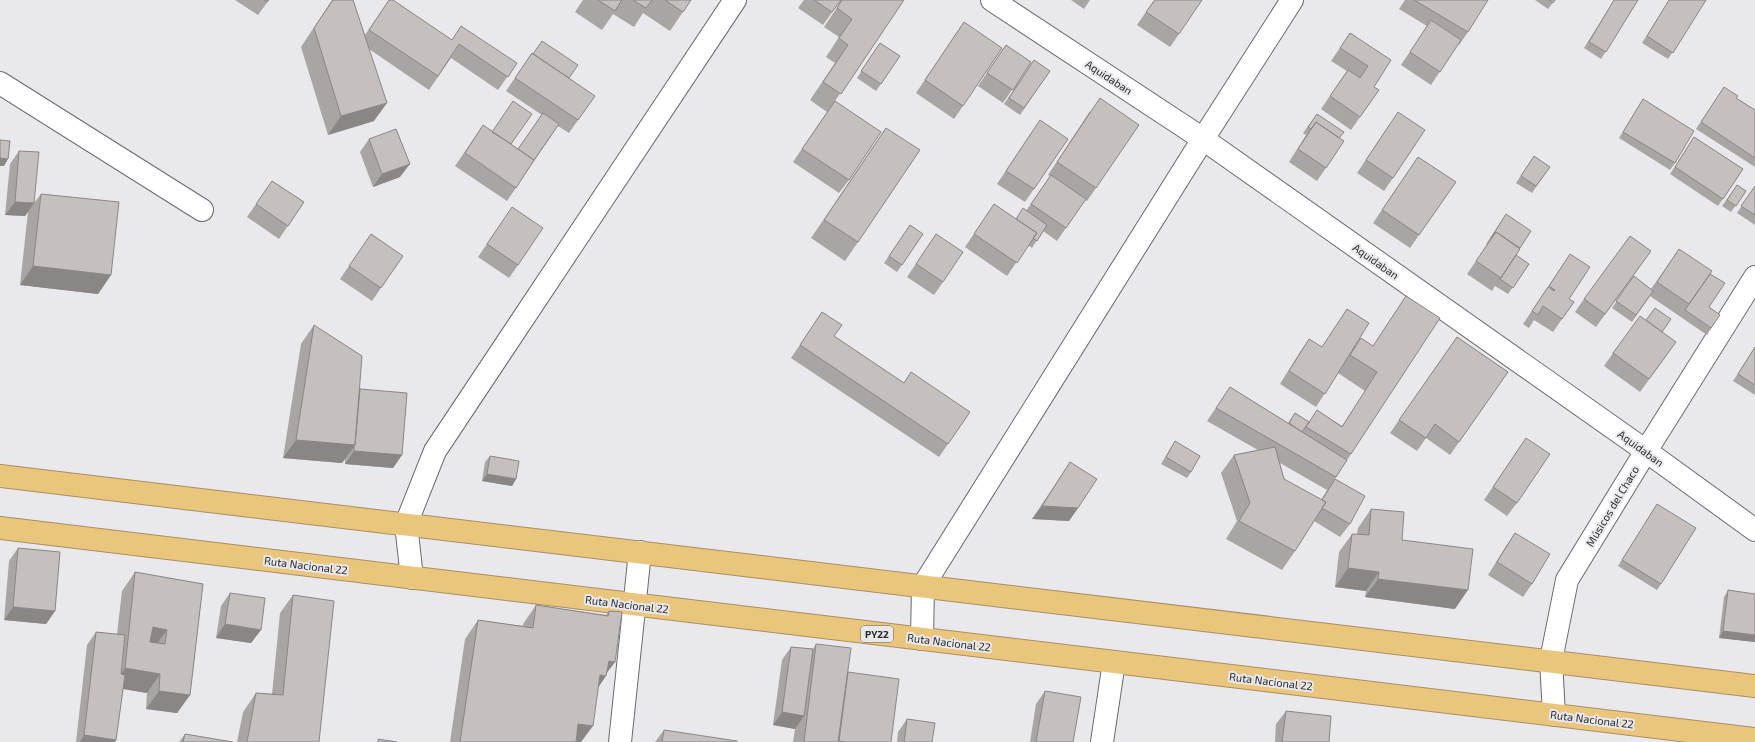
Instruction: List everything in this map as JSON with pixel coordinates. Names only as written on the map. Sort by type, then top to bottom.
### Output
[{"type":"highway","points":[[0,476],[1551,660],[1755,686]]},
{"type":"highway","name":"Ruta Nacional 22","points":[[0,528],[1755,739]]},
{"type":"street","points":[[412,578],[406,524],[435,451],[735,0]]},
{"type":"street","name":"Aquidaban","points":[[992,0],[1203,139],[1646,451],[1755,530]]},
{"type":"street","points":[[922,639],[923,586],[1203,139],[1292,0]]},
{"type":"street","points":[[0,83],[202,210]]},
{"type":"street","name":"Músicos del Chaco","points":[[1554,715],[1551,660],[1567,580],[1755,277]]},
{"type":"street","points":[[620,742],[640,552]]},
{"type":"street","points":[[1102,742],[1114,662]]},
{"type":"building","points":[[333,0],[353,0],[387,103],[341,116],[314,28]]},
{"type":"building","points":[[389,0],[393,0],[452,40],[461,26],[517,63],[508,77],[459,44],[438,76],[369,30]]},
{"type":"building","points":[[598,0],[622,0],[615,11]]},
{"type":"building","points":[[633,0],[652,0],[646,8]]},
{"type":"building","points":[[665,0],[691,0],[683,12]]},
{"type":"building","points":[[814,0],[841,0],[832,12]]},
{"type":"building","points":[[842,0],[904,0],[841,94],[823,82],[848,45],[839,38],[852,19],[837,8]]},
{"type":"building","points":[[1155,0],[1202,0],[1179,34],[1146,12]]},
{"type":"building","points":[[1414,0],[1488,0],[1468,32]]},
{"type":"building","points":[[1614,0],[1638,0],[1606,52],[1589,42]]},
{"type":"building","points":[[1669,0],[1706,0],[1673,53],[1647,36]]},
{"type":"building","points":[[1431,20],[1461,40],[1440,72],[1410,52]]},
{"type":"building","points":[[964,22],[1002,48],[963,106],[925,80]]},
{"type":"building","points":[[1350,33],[1391,60],[1374,87],[1379,90],[1360,117],[1330,96],[1348,70],[1360,78],[1368,66],[1340,48]]},
{"type":"building","points":[[542,41],[578,65],[569,78],[533,54]]},
{"type":"building","points":[[880,43],[900,56],[881,84],[861,71]]},
{"type":"building","points":[[1006,45],[1031,62],[1013,90],[987,73]]},
{"type":"building","points":[[532,53],[595,96],[578,120],[515,78]]},
{"type":"building","points":[[1034,60],[1050,71],[1024,108],[1009,98]]},
{"type":"building","points":[[1724,87],[1738,96],[1736,98],[1755,110],[1755,158],[1701,122]]},
{"type":"building","points":[[1100,98],[1139,125],[1096,188],[1057,162]]},
{"type":"building","points":[[1643,99],[1694,131],[1675,163],[1623,132]]},
{"type":"building","points":[[513,101],[532,114],[511,144],[492,132]]},
{"type":"building","points":[[835,101],[881,132],[849,180],[802,149]]},
{"type":"building","points":[[1398,112],[1425,130],[1393,178],[1366,160]]},
{"type":"building","points":[[543,113],[559,124],[534,160],[518,149]]},
{"type":"building","points":[[1317,114],[1344,132],[1339,138],[1316,122],[1311,129],[1308,127]]},
{"type":"building","points":[[1040,120],[1068,139],[1034,189],[1006,171]]},
{"type":"building","points":[[1316,122],[1344,141],[1326,168],[1298,149]]},
{"type":"building","points":[[483,125],[534,160],[516,188],[465,153]]},
{"type":"building","points":[[886,128],[920,150],[858,242],[824,220]]},
{"type":"building","points":[[396,129],[410,164],[382,174],[369,139]]},
{"type":"building","points":[[1694,137],[1743,169],[1723,199],[1675,167]]},
{"type":"building","points":[[0,140],[10,141],[8,159],[0,158]]},
{"type":"building","points":[[19,151],[39,152],[34,203],[15,202]]},
{"type":"building","points":[[1534,156],[1550,167],[1536,186],[1521,176]]},
{"type":"building","points":[[1418,157],[1456,182],[1419,235],[1382,210]]},
{"type":"building","points":[[1051,175],[1086,199],[1066,228],[1031,204]]},
{"type":"building","points":[[272,181],[304,202],[288,226],[256,204]]},
{"type":"building","points":[[1737,185],[1746,191],[1736,206],[1727,200]]},
{"type":"building","points":[[1755,186],[1755,215],[1741,206]]},
{"type":"building","points":[[41,194],[119,202],[111,275],[33,266]]},
{"type":"building","points":[[994,204],[1037,233],[1017,263],[974,234]]},
{"type":"building","points":[[512,207],[543,228],[518,265],[487,244]]},
{"type":"building","points":[[1023,208],[1047,225],[1037,241],[1033,238],[1037,233],[1016,219]]},
{"type":"building","points":[[1506,214],[1531,231],[1520,248],[1496,232],[1491,238]]},
{"type":"building","points":[[910,225],[923,234],[902,265],[889,256]]},
{"type":"building","points":[[1496,232],[1520,249],[1501,278],[1476,261]]},
{"type":"building","points":[[371,234],[403,256],[381,288],[349,266]]},
{"type":"building","points":[[936,234],[963,252],[943,282],[916,264]]},
{"type":"building","points":[[1630,236],[1651,251],[1605,314],[1584,299]]},
{"type":"building","points":[[1679,249],[1712,271],[1689,304],[1657,282]]},
{"type":"building","points":[[1570,254],[1590,267],[1569,299],[1574,302],[1562,319],[1543,306],[1538,315],[1532,311],[1548,287],[1554,291],[1555,290],[1549,286]]},
{"type":"building","points":[[1516,255],[1529,264],[1513,288],[1500,279]]},
{"type":"building","points":[[1710,274],[1725,283],[1709,307],[1720,315],[1711,328],[1685,310]]},
{"type":"building","points":[[1634,276],[1653,291],[1636,315],[1616,301]]},
{"type":"building","points":[[1406,296],[1440,318],[1351,454],[1306,427],[1317,410],[1342,427],[1377,372],[1350,355],[1361,338],[1373,346]]},
{"type":"building","points":[[1655,308],[1671,319],[1662,332],[1646,320]]},
{"type":"building","points":[[1347,309],[1369,323],[1325,394],[1289,371],[1309,339],[1322,347]]},
{"type":"building","points":[[822,312],[842,325],[834,336],[904,383],[911,372],[970,412],[948,444],[800,345]]},
{"type":"building","points":[[1640,316],[1676,342],[1649,379],[1613,353]]},
{"type":"building","points":[[314,325],[362,356],[355,445],[296,440]]},
{"type":"building","points":[[1457,337],[1508,372],[1459,442],[1435,424],[1426,438],[1399,420]]},
{"type":"building","points":[[1755,347],[1755,385],[1738,374]]},
{"type":"building","points":[[1230,387],[1347,460],[1336,477],[1216,408]]},
{"type":"building","points":[[360,389],[407,393],[402,455],[354,451]]},
{"type":"building","points":[[1295,413],[1309,422],[1302,432],[1289,423]]},
{"type":"building","points":[[1526,438],[1550,454],[1517,503],[1493,487]]},
{"type":"building","points":[[1175,441],[1200,456],[1191,472],[1166,457]]},
{"type":"building","points":[[1275,447],[1284,479],[1326,502],[1295,551],[1239,521],[1250,503],[1234,455]]},
{"type":"building","points":[[490,456],[519,461],[516,479],[487,474]]},
{"type":"building","points":[[1070,462],[1097,479],[1078,508],[1042,506]]},
{"type":"building","points":[[1335,479],[1365,496],[1350,524],[1322,508],[1326,502],[1322,500]]},
{"type":"building","points":[[1657,504],[1696,528],[1661,584],[1622,560]]},
{"type":"building","points":[[1371,509],[1404,512],[1402,540],[1473,549],[1468,590],[1378,579],[1379,572],[1348,568],[1352,534],[1369,535]]},
{"type":"building","points":[[1515,533],[1550,554],[1532,584],[1497,562]]},
{"type":"building","points":[[18,548],[60,552],[55,611],[13,607]]},
{"type":"building","points":[[135,572],[203,584],[190,695],[159,691],[160,674],[125,668]],"holes":[[[153,627],[167,630],[165,644],[150,642]]]},
{"type":"building","points":[[1728,590],[1755,594],[1755,635],[1723,631]]},
{"type":"building","points":[[230,593],[265,598],[261,630],[225,624]]},
{"type":"building","points":[[293,595],[334,601],[319,742],[247,742],[256,693],[283,695]]},
{"type":"building","points":[[536,605],[608,616],[609,611],[622,612],[615,662],[609,661],[606,676],[600,675],[593,726],[578,724],[576,742],[460,742],[478,620],[533,628]]},
{"type":"building","points":[[96,632],[125,635],[121,674],[125,675],[116,740],[84,735]]},
{"type":"building","points":[[816,644],[851,648],[838,742],[804,742]]},
{"type":"building","points":[[791,647],[813,649],[804,716],[782,712]]},
{"type":"building","points":[[848,672],[899,679],[891,742],[839,741]]},
{"type":"building","points":[[1045,691],[1081,697],[1073,742],[1036,742]]},
{"type":"building","points":[[1286,711],[1331,716],[1329,742],[1282,742]]},
{"type":"building","points":[[907,719],[935,723],[932,742],[904,742]]},
{"type":"building","points":[[664,730],[737,741],[737,742],[662,742]]},
{"type":"building","points":[[185,734],[233,742],[183,742]]},
{"type":"building","points":[[378,739],[397,742],[378,742]]}]
